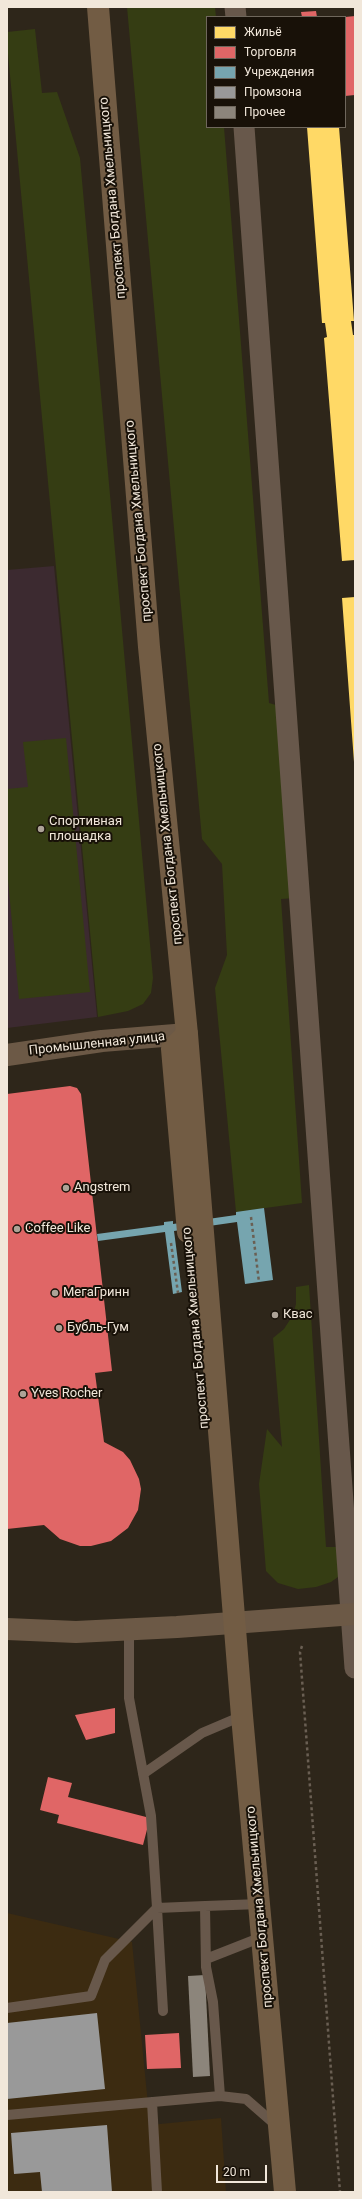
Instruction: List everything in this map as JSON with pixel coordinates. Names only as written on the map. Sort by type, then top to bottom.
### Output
[{"type":"main road","name":"проспект Богдана Хмельницкого","points":[[98,7],[149,647],[187,1034],[242,1716],[285,2192]]},
{"type":"street","points":[[244,128],[353,1614],[355,1668]]},
{"type":"street","name":"Промышленная улица","points":[[7,1054],[102,1042],[187,1034]]},
{"type":"street","points":[[7,1629],[76,1632],[129,1628],[177,1627],[234,1621],[353,1614]]},
{"type":"lane","points":[[129,1628],[129,1698],[151,1816],[163,2011]]},
{"type":"lane","points":[[143,1774],[202,1733],[242,1716]]},
{"type":"lane","points":[[7,2008],[91,1996],[105,1960],[157,1908],[260,1904]]},
{"type":"lane","points":[[205,1906],[206,1959],[213,2002],[220,2096]]},
{"type":"lane","points":[[206,1959],[262,1937]]},
{"type":"lane","points":[[7,2116],[220,2096],[246,2099],[279,2128]]},
{"type":"lane","points":[[152,2102],[157,2192]]},
{"type":"path","points":[[251,1217],[259,1282]]},
{"type":"path","points":[[170,1235],[178,1293]]},
{"type":"path","points":[[302,1646],[300,1652],[340,2192]]},
{"type":"shaded area","points":[[54,566],[97,1017],[7,1028],[7,570]]},
{"type":"shaded area","points":[[7,1913],[132,1942],[150,2125],[221,2118],[226,2192],[7,2192]]},
{"type":"green space","points":[[127,7],[215,7],[216,16],[206,16],[206,128],[224,128],[269,703],[283,707],[296,898],[281,899],[302,1203],[236,1212],[215,988],[227,955],[222,864],[202,839]]},
{"type":"green space","points":[[35,29],[42,93],[57,92],[80,158],[153,978],[151,993],[143,1004],[128,1011],[98,1017],[7,43],[7,32]]},
{"type":"green space","name":"Спортивная площадка","points":[[66,738],[90,992],[19,999],[7,869],[7,789],[28,787],[23,742]]},
{"type":"green space","points":[[309,1285],[326,1547],[344,1547],[342,1570],[338,1577],[331,1582],[316,1587],[298,1589],[278,1583],[266,1571],[259,1484],[267,1429],[282,1447],[273,1338],[284,1329],[293,1315],[296,1304],[296,1287]]},
{"type":"building: Жильё","points":[[307,128],[339,128],[354,321],[351,321],[353,335],[355,335],[355,560],[342,561],[324,338],[327,337],[325,323],[322,323]]},
{"type":"building: Жильё","points":[[355,597],[355,762],[354,762],[342,598]]},
{"type":"building: Торговля","points":[[316,11],[317,16],[302,16],[301,12]]},
{"type":"building: Торговля","points":[[355,16],[355,95],[346,96],[346,17]]},
{"type":"building: Торговля","name":"МегаГринн","points":[[70,1086],[77,1088],[81,1094],[112,1371],[95,1373],[104,1442],[123,1452],[130,1460],[139,1479],[141,1489],[138,1510],[128,1528],[111,1541],[91,1546],[80,1546],[60,1539],[44,1525],[7,1529],[7,1094]]},
{"type":"building: Торговля","points":[[115,1708],[115,1733],[86,1740],[75,1715]]},
{"type":"building: Торговля","points":[[48,1777],[72,1783],[68,1797],[150,1818],[143,1845],[57,1823],[59,1815],[40,1810]]},
{"type":"building: Торговля","points":[[179,2033],[181,2068],[147,2069],[145,2035]]},
{"type":"building: Учреждения","points":[[264,1208],[273,1280],[245,1284],[237,1222],[174,1231],[182,1292],[173,1294],[165,1232],[98,1241],[97,1234],[164,1225],[164,1222],[173,1221],[173,1224],[236,1215],[236,1212]]},
{"type":"building: Промзона","points":[[97,2013],[105,2089],[7,2099],[7,2023]]},
{"type":"building: Промзона","points":[[107,2125],[112,2192],[42,2192],[40,2172],[14,2174],[11,2133]]},
{"type":"building: Прочее","points":[[205,1975],[210,2076],[193,2077],[188,1976]]},
{"type":"place","name":"Спортивная площадка","points":[[41,829]]},
{"type":"place","name":"Angstrem","points":[[66,1188]]},
{"type":"place","name":"Coffee Like","points":[[17,1229]]},
{"type":"place","name":"МегаГринн","points":[[55,1293]]},
{"type":"place","name":"Квас","points":[[275,1315]]},
{"type":"place","name":"Бубль-Гум","points":[[59,1328]]},
{"type":"place","name":"Yves Rocher","points":[[23,1394]]}]
